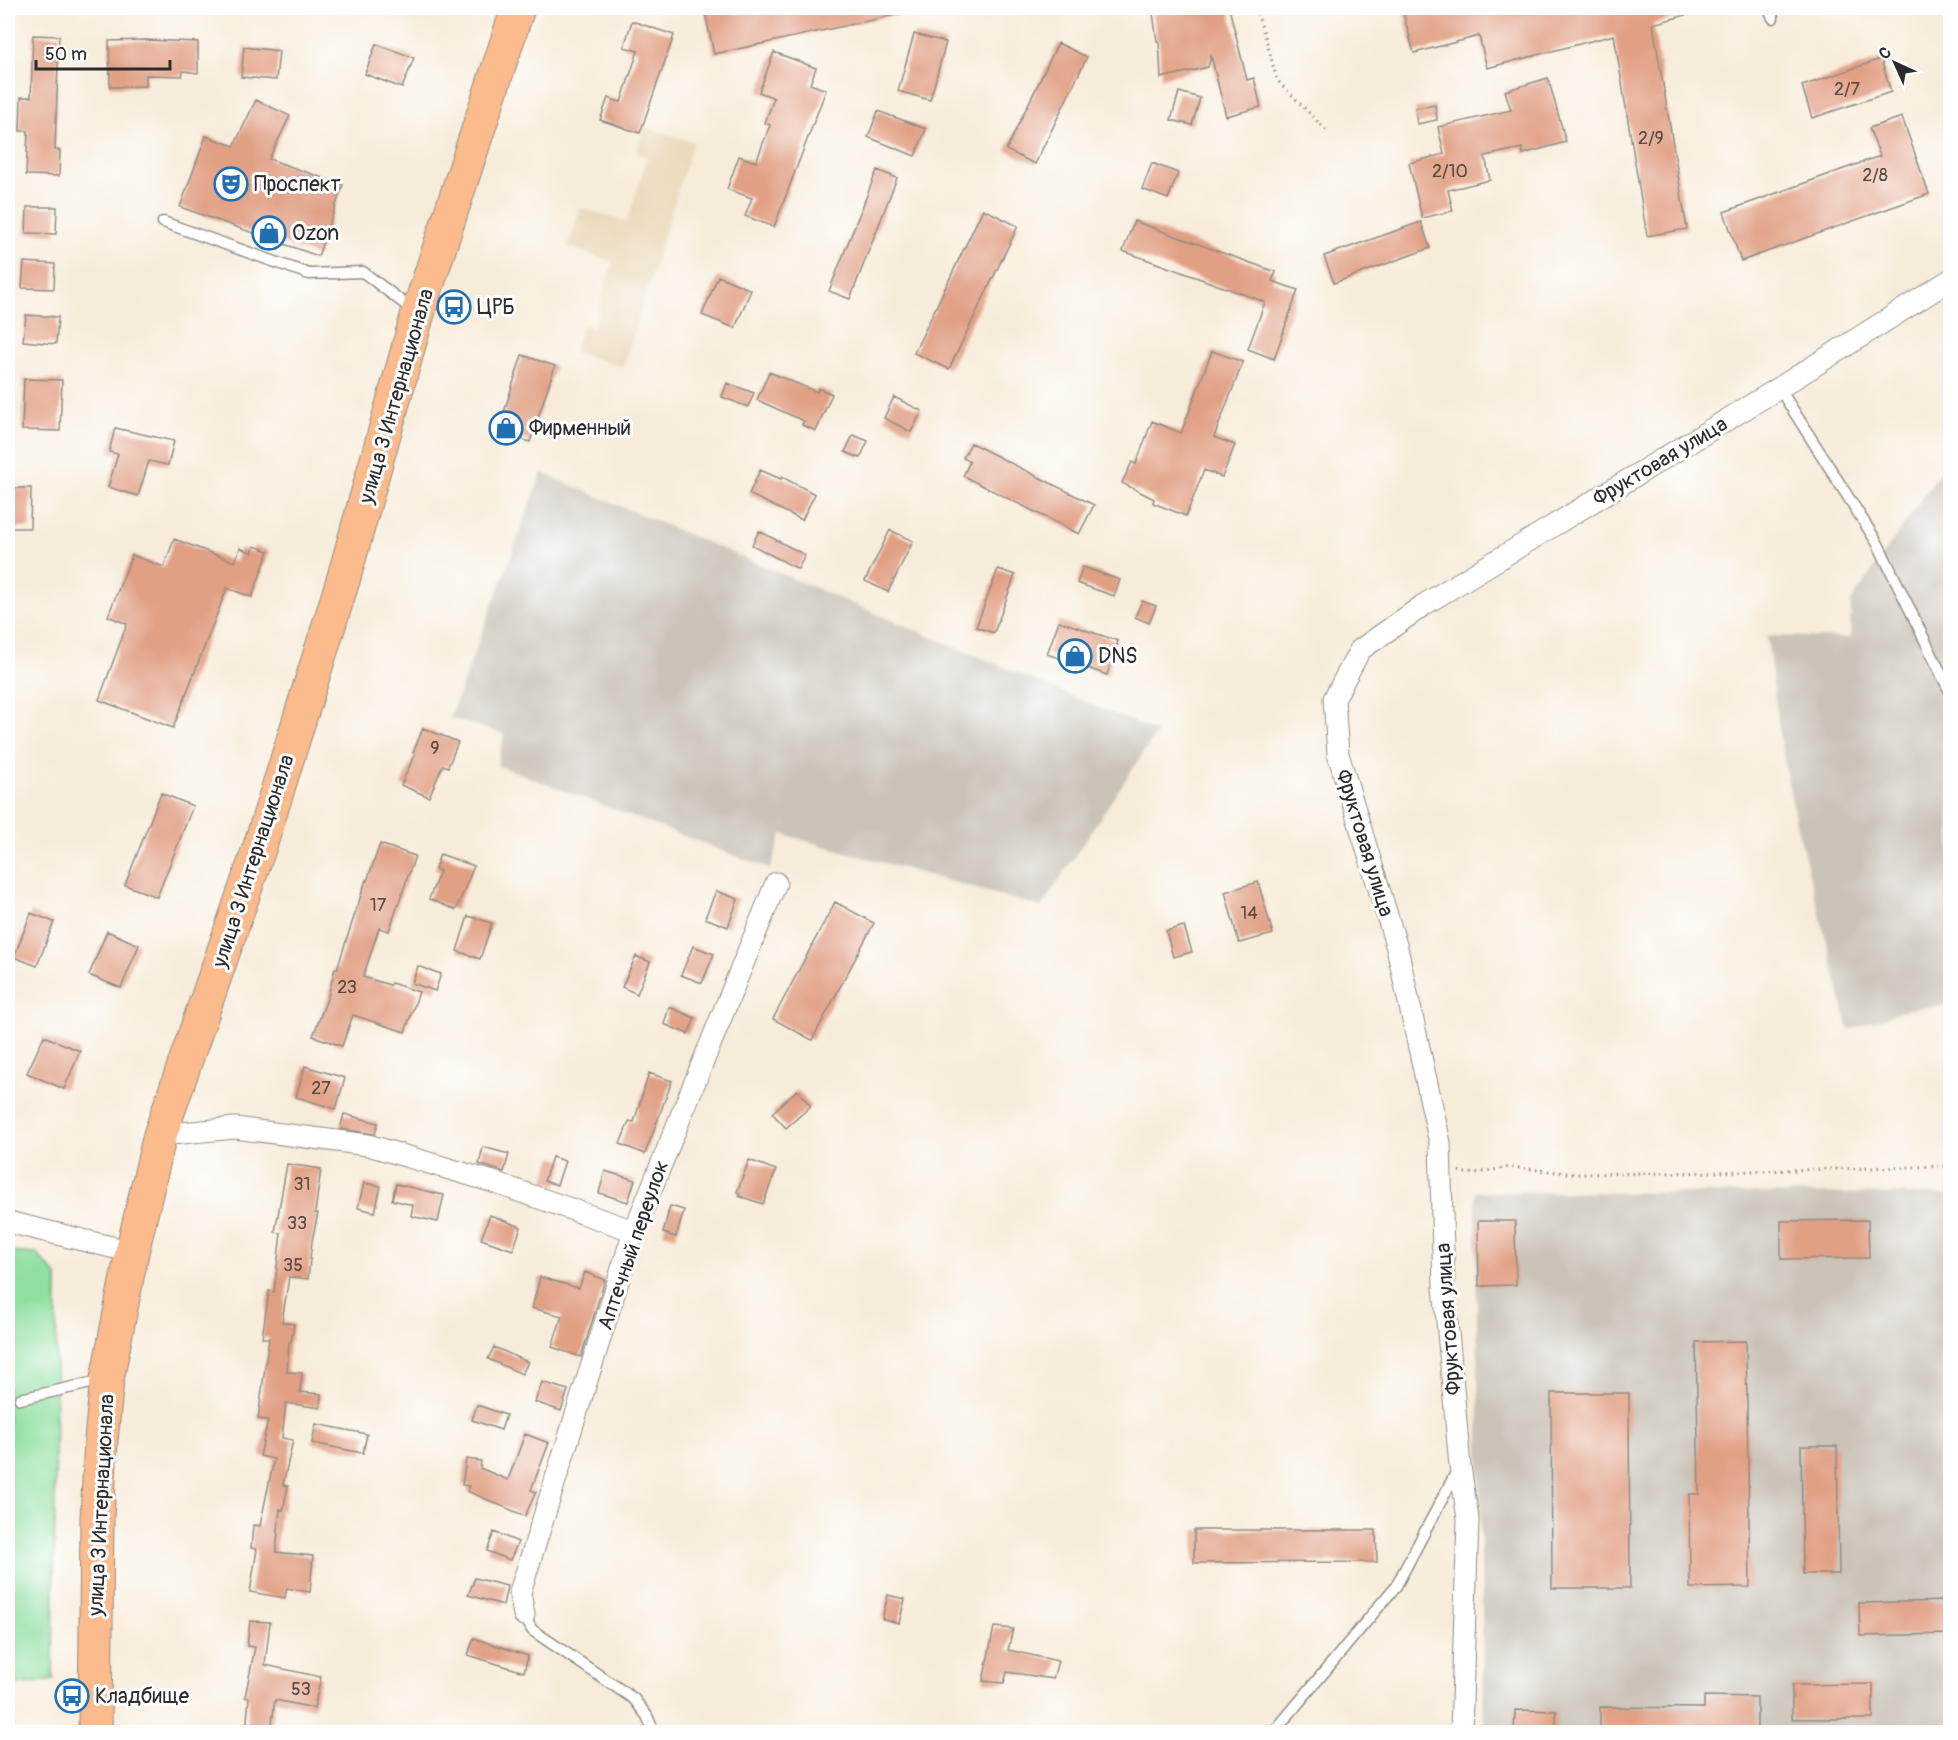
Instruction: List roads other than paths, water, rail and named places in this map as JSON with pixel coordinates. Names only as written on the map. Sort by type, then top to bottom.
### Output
[{"type":"main road","name":"улица 3 Интернационала","points":[[94,1732],[98,1519],[101,1440],[107,1379],[132,1252],[160,1135],[256,857],[344,577],[418,314],[518,8]]},
{"type":"street","name":"Фруктовая улица","points":[[1461,1732],[1468,1519],[1460,1466],[1444,1287],[1440,1143],[1397,948],[1338,754],[1334,699],[1360,650],[1425,604],[1779,388],[1950,280]]},
{"type":"street","name":"Аптечный переулок","points":[[524,1615],[520,1592],[634,1231],[776,883]]},
{"type":"street","points":[[160,1135],[235,1128],[368,1145],[490,1180],[634,1231]]},
{"type":"street","points":[[8,1222],[132,1252]]},
{"type":"lane","points":[[163,222],[309,274],[363,272],[418,314]]},
{"type":"lane","points":[[1779,388],[1878,544],[1950,692]]},
{"type":"lane","points":[[20,1399],[107,1379]]},
{"type":"lane","points":[[1274,1732],[1396,1586],[1460,1466]]},
{"type":"lane","points":[[524,1615],[532,1630],[634,1699],[647,1716],[654,1732]]},
{"type":"place","name":"Проспект","points":[[231,184]]},
{"type":"place","name":"Ozon","points":[[269,233]]},
{"type":"place","name":"ЦРБ","points":[[454,307]]},
{"type":"place","name":"Фирменный","points":[[506,428]]},
{"type":"place","name":"DNS","points":[[1075,656]]},
{"type":"place","name":"Кладбище","points":[[72,1696]]}]
